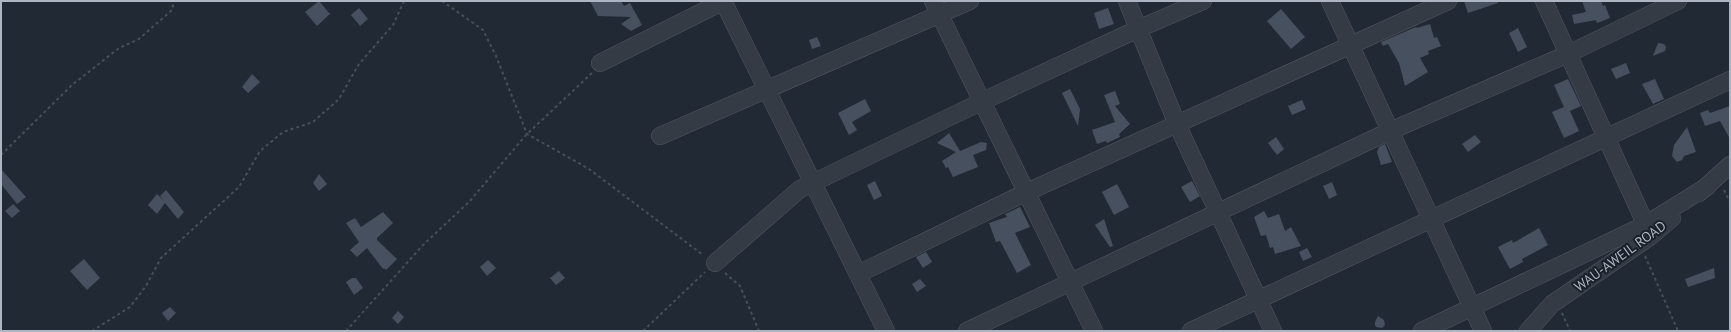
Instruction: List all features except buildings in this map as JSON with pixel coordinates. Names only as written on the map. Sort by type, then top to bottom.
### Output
[{"type":"street","points":[[600,63],[723,1],[886,331]]},
{"type":"street","points":[[660,136],[767,89],[937,8],[970,1]]},
{"type":"street","points":[[1127,1],[1177,124],[1273,331]]},
{"type":"street","points":[[715,263],[800,189],[813,182],[1138,29],[1203,1]]},
{"type":"street","points":[[1330,1],[1484,331]]},
{"type":"street","points":[[858,274],[1027,192],[1350,44],[1448,1]]},
{"type":"street","points":[[1422,331],[1472,307],[1645,235],[1606,138],[1544,1]]},
{"type":"street","points":[[966,331],[1390,131],[1568,54],[1678,1]]},
{"type":"street","points":[[937,8],[1094,331]]},
{"type":"street","points":[[1192,331],[1730,80]]},
{"type":"street","name":"WAU-AWEIL ROAD","points":[[1528,331],[1557,301],[1708,186],[1730,165]]},
{"type":"path","points":[[1,156],[72,85],[119,48],[139,39],[172,10],[174,1]]},
{"type":"path","points":[[92,331],[130,308],[146,286],[161,258],[239,187],[260,151],[283,132],[313,122],[339,99],[359,64],[393,25],[404,1]]},
{"type":"path","points":[[442,1],[483,30],[496,56],[527,134],[589,170],[715,263],[740,286],[759,331]]},
{"type":"path","points":[[346,331],[423,245],[469,202],[527,134],[590,76],[600,63]]},
{"type":"path","points":[[1645,235],[1678,331]]},
{"type":"path","points":[[643,331],[715,263]]},
{"type":"path","points":[[1557,301],[1570,331]]}]
